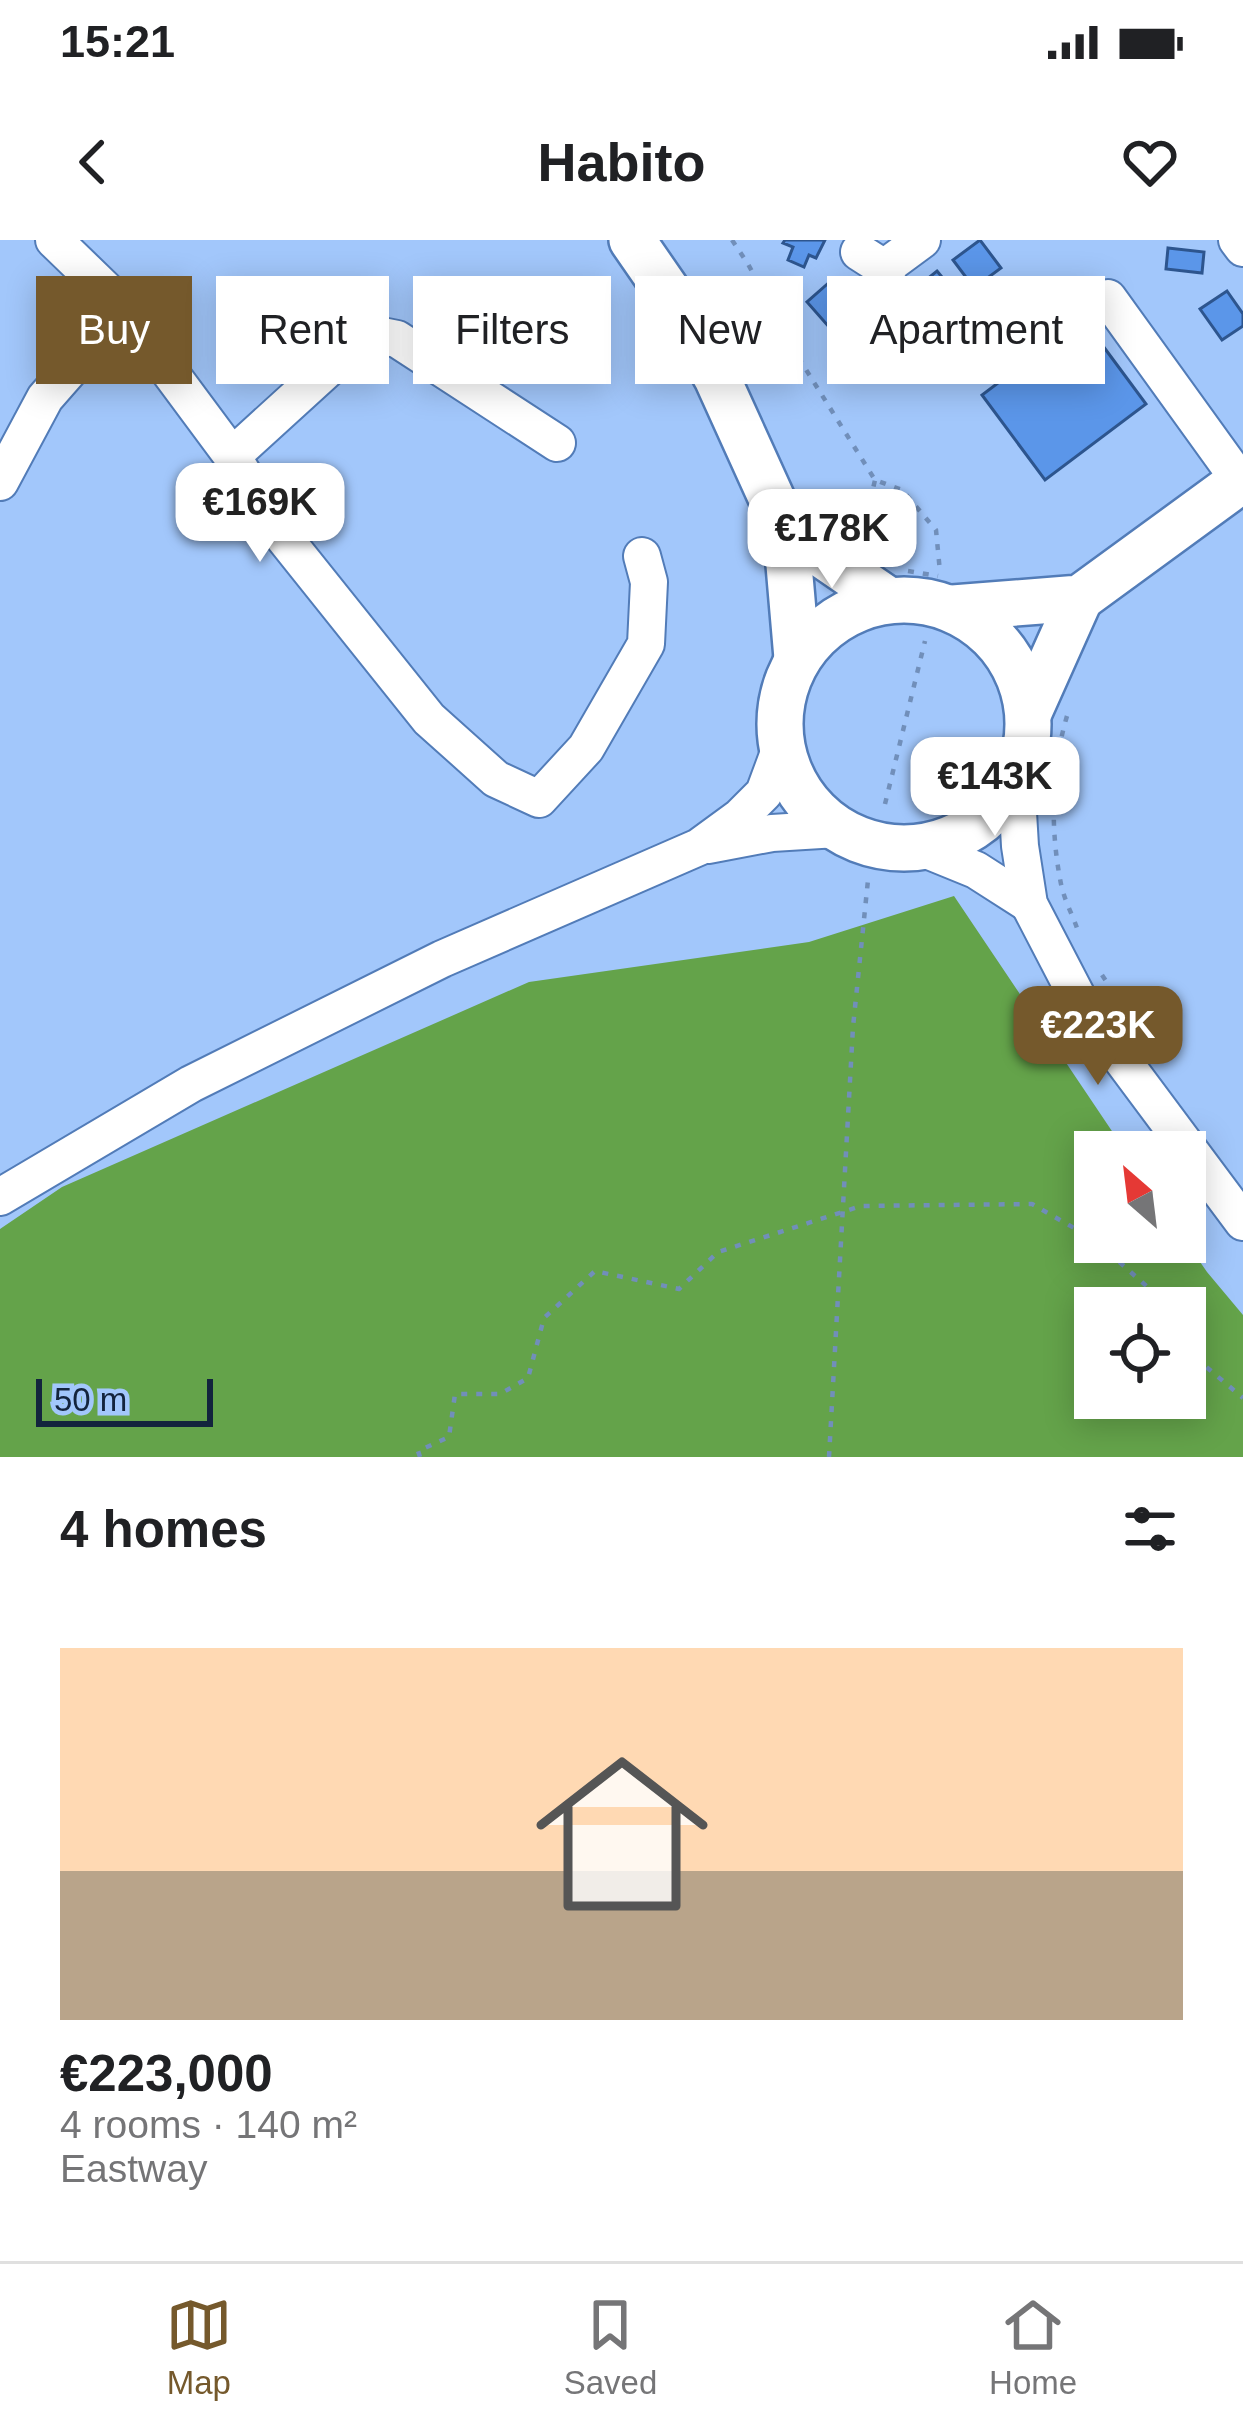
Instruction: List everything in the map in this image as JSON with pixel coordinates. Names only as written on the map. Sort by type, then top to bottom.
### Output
[{"type":"main road","points":[[632,240],[717,378],[786,530],[797,658]]},
{"type":"main road","points":[[939,607],[1080,598],[1242,480]]},
{"type":"main road","points":[[786,530],[888,600]]},
{"type":"main road","points":[[1046,722],[1005,650],[982,625],[921,600],[888,600],[852,610],[821,630],[797,658],[779,716],[781,747],[792,779],[811,807],[837,829],[863,842],[892,848],[922,848],[960,836],[993,812],[1046,722],[1080,598]]},
{"type":"street","points":[[55,240],[90,276]]},
{"type":"street","points":[[879,273],[922,240]]},
{"type":"street","points":[[1237,240],[1243,248]]},
{"type":"street","points":[[1108,298],[1242,480]]},
{"type":"street","points":[[232,456],[367,333],[398,339],[557,443]]},
{"type":"street","points":[[0,482],[57,384]]},
{"type":"street","points":[[179,384],[232,456],[277,529],[429,718],[496,779],[539,800],[586,748],[646,644],[649,582],[642,556]]},
{"type":"street","points":[[0,1197],[191,1084],[442,959],[698,847],[764,793],[781,747]]},
{"type":"street","points":[[1016,779],[1029,904],[1082,1006],[1243,1222]]},
{"type":"street","points":[[698,847],[772,833],[837,829]]},
{"type":"street","points":[[922,848],[976,870],[1029,904]]},
{"type":"path","points":[[732,240],[794,352],[875,480],[902,490],[935,530],[939,607],[885,804]]},
{"type":"path","points":[[871,550],[869,506],[875,480]]},
{"type":"path","points":[[1046,722],[1062,887],[1078,931]]},
{"type":"path","points":[[829,1457],[853,1027],[868,880]]},
{"type":"path","points":[[1100,972],[1137,1026]]},
{"type":"path","points":[[420,1457],[418,1451],[449,1437],[454,1394],[500,1394],[528,1378],[544,1318],[595,1271],[679,1289],[718,1252],[861,1206],[1032,1204],[1074,1228]]},
{"type":"path","points":[[1121,1263],[1148,1287]]},
{"type":"path","points":[[1206,1367],[1243,1398]]},
{"type":"green space","points":[[954,896],[1112,1131],[1074,1131],[1074,1263],[1201,1263],[1243,1315],[1243,1457],[0,1457],[0,1229],[62,1187],[529,982],[809,942]]},
{"type":"building","points":[[785,240],[825,240],[816,258],[809,255],[804,267],[788,260],[793,247]]},
{"type":"building","points":[[980,240],[1001,268],[990,276],[965,276],[953,260]]},
{"type":"building","points":[[1168,248],[1204,252],[1202,273],[1166,269]]},
{"type":"building","points":[[827,284],[827,325],[807,302]]},
{"type":"building","points":[[1227,291],[1243,314],[1243,326],[1222,340],[1200,309]]},
{"type":"building","points":[[1105,349],[1146,404],[1045,480],[982,395],[997,384],[1105,384]]}]
